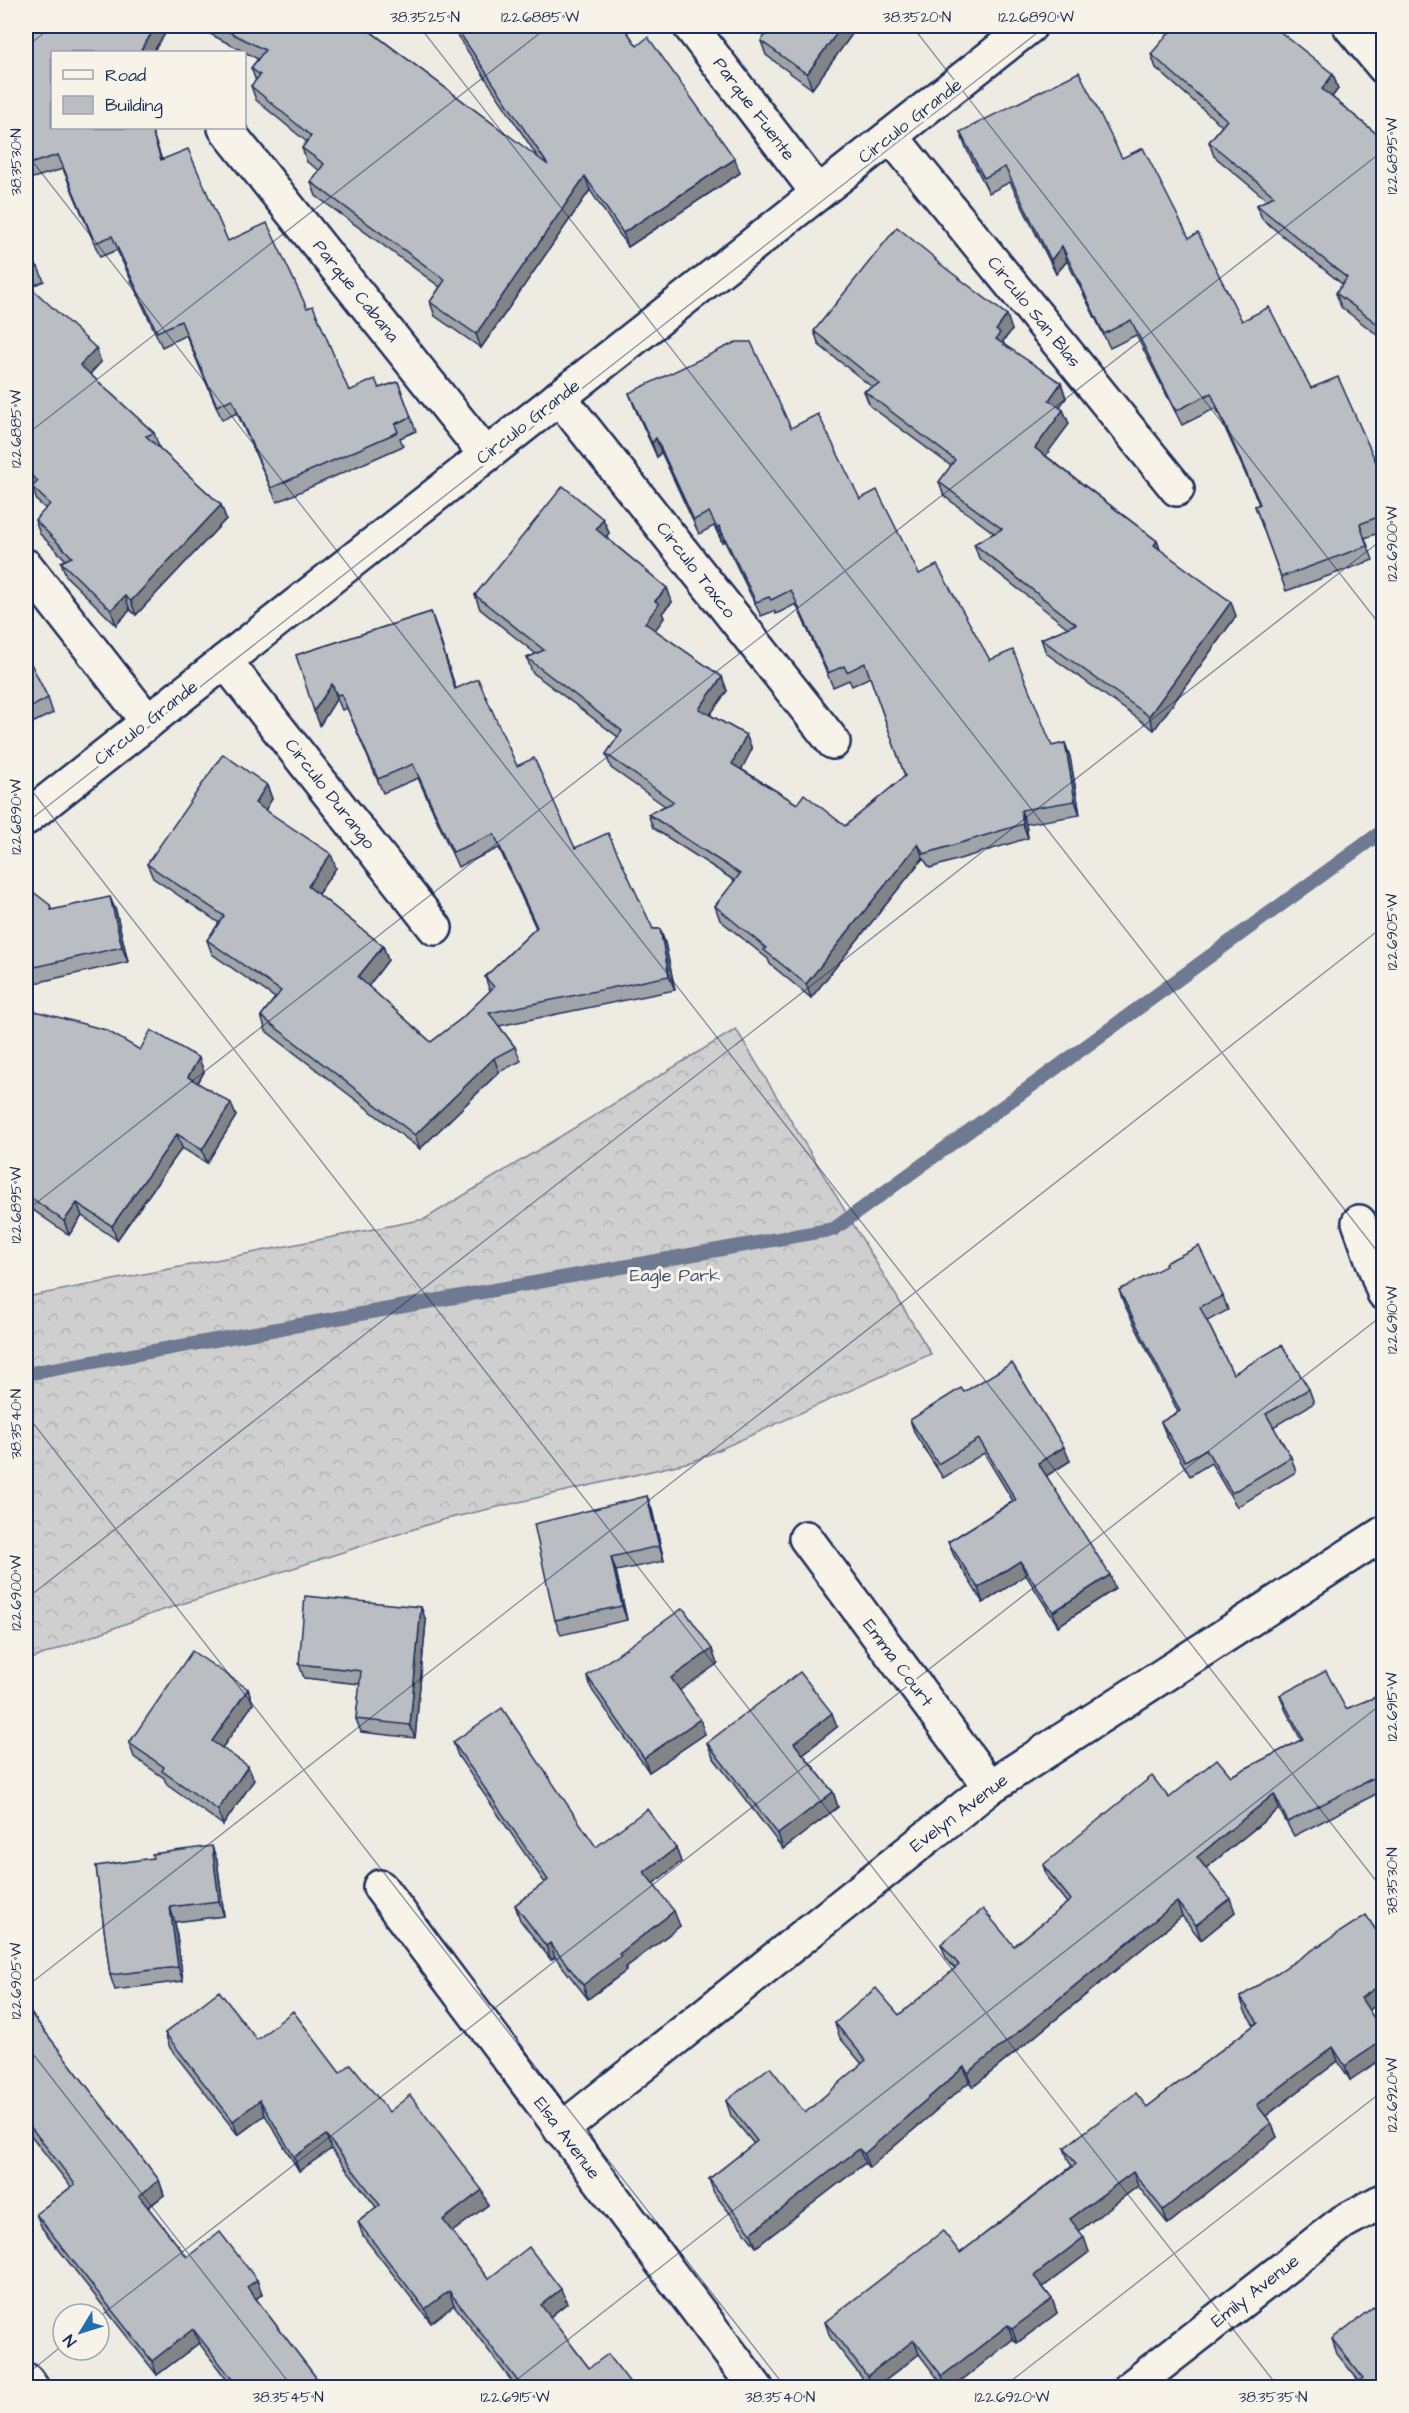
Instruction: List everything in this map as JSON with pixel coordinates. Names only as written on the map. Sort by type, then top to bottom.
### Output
[{"type":"street","name":"Parque Fuente","points":[[690,26],[818,193]]},
{"type":"street","name":"Circulo Grande","points":[[26,818],[1030,26]]},
{"type":"street","points":[[1350,26],[1383,68]]},
{"type":"street","name":"Parque Cabana","points":[[226,129],[486,455]]},
{"type":"street","name":"Circulo San Blas","points":[[891,136],[1177,489]]},
{"type":"street","name":"Circulo Taxco","points":[[559,397],[833,742]]},
{"type":"street","points":[[26,566],[148,722]]},
{"type":"street","name":"Circulo Durango","points":[[225,660],[435,928]]},
{"type":"street","points":[[1359,1222],[1383,1293]]},
{"type":"street","name":"Evelyn Avenue","points":[[561,2130],[990,1787],[1383,1533]]},
{"type":"street","name":"Emma Court","points":[[806,1539],[990,1787]]},
{"type":"street","name":"Elsa Avenue","points":[[380,1887],[756,2388]]},
{"type":"street","name":"Emily Avenue","points":[[1130,2388],[1343,2222],[1383,2200]]},
{"type":"street","points":[[26,2380],[32,2388]]},
{"type":"green space","name":"Eagle Park","points":[[736,1029],[931,1354],[694,1461],[442,1520],[154,1613],[26,1661],[26,1297],[425,1219]]},
{"type":"building","points":[[26,26],[156,26],[141,51],[51,51],[51,129],[151,129],[161,160],[188,149],[228,241],[267,223],[307,308],[313,306],[349,391],[375,379],[379,388],[398,382],[411,417],[395,424],[398,432],[271,488],[232,399],[217,406],[181,321],[157,332],[112,236],[95,243],[58,155],[26,165]]},
{"type":"building","points":[[217,26],[363,26],[548,165],[455,26],[623,26],[637,46],[648,37],[735,159],[623,233],[585,176],[476,334],[430,302],[445,280],[311,182],[324,164],[302,148],[311,136],[251,86],[260,75],[251,68],[265,50]]},
{"type":"building","points":[[772,26],[842,26],[807,74],[761,41]]},
{"type":"building","points":[[1175,26],[1273,26],[1333,74],[1322,89],[1383,139],[1383,164],[1379,169],[1383,172],[1383,328],[1336,293],[1347,278],[1257,205],[1274,196],[1209,142],[1227,120],[1151,54]]},
{"type":"building","points":[[1079,72],[1122,158],[1143,148],[1189,238],[1198,233],[1242,321],[1269,307],[1311,388],[1338,377],[1376,462],[1383,460],[1383,515],[1360,524],[1367,546],[1281,577],[1255,506],[1260,504],[1211,393],[1176,411],[1131,320],[1104,334],[1062,246],[1051,260],[1005,167],[984,178],[960,132]]},
{"type":"building","points":[[897,227],[935,260],[1007,315],[996,330],[1000,333],[996,339],[1061,383],[1049,400],[1063,410],[1035,448],[1157,541],[1154,545],[1231,602],[1149,716],[1041,639],[1076,624],[974,544],[1002,529],[939,482],[955,460],[864,391],[880,384],[814,331]]},
{"type":"building","points":[[26,256],[38,267],[26,273]]},
{"type":"building","points":[[26,283],[96,348],[80,365],[154,433],[146,436],[221,505],[131,601],[125,596],[111,610],[61,562],[72,557],[35,520],[50,504],[32,487],[38,481],[26,471]]},
{"type":"building","points":[[736,342],[751,342],[791,428],[818,414],[860,499],[877,490],[919,574],[937,565],[990,660],[1013,650],[1052,746],[1065,743],[1075,801],[1021,810],[1023,824],[924,854],[918,844],[806,984],[715,906],[740,874],[648,814],[674,802],[606,754],[622,731],[527,658],[544,650],[475,595],[563,486],[603,519],[596,529],[667,588],[655,601],[659,604],[645,623],[722,677],[699,709],[746,735],[732,764],[797,804],[804,794],[845,826],[905,776],[865,663],[847,672],[844,666],[828,673],[791,590],[771,600],[769,597],[756,602],[719,526],[717,528],[709,512],[694,520],[656,438],[652,443],[629,393]]},
{"type":"building","points":[[431,612],[455,689],[478,679],[517,766],[534,758],[575,848],[608,833],[653,929],[660,929],[669,976],[489,1013],[515,1047],[494,1058],[415,1135],[261,1016],[281,991],[207,940],[224,916],[147,864],[223,754],[267,785],[255,803],[331,854],[308,886],[383,946],[358,977],[431,1042],[462,1018],[494,987],[485,977],[537,927],[494,834],[453,852],[413,764],[378,779],[341,694],[337,695],[332,684],[314,711],[296,655]]},
{"type":"building","points":[[26,654],[48,698],[26,710]]},
{"type":"building","points":[[32,891],[50,905],[51,910],[110,897],[122,947],[26,969],[26,892]]},
{"type":"building","points":[[35,1011],[106,1030],[140,1050],[151,1030],[199,1058],[188,1077],[231,1103],[202,1150],[177,1134],[112,1226],[77,1203],[64,1221],[26,1194],[26,1047]]},
{"type":"building","points":[[1199,1246],[1223,1296],[1200,1307],[1233,1374],[1282,1345],[1309,1389],[1266,1414],[1291,1457],[1232,1493],[1206,1449],[1185,1461],[1161,1422],[1180,1411],[1119,1290]]},
{"type":"building","points":[[1012,1363],[1064,1447],[1038,1463],[1110,1575],[1053,1612],[1020,1561],[978,1588],[948,1542],[1016,1500],[979,1439],[938,1464],[910,1420],[961,1388],[964,1392]]},
{"type":"building","points":[[647,1496],[659,1546],[611,1557],[622,1606],[555,1620],[534,1524]]},
{"type":"building","points":[[305,1596],[421,1607],[410,1725],[356,1719],[361,1671],[299,1664]]},
{"type":"building","points":[[683,1608],[712,1649],[671,1678],[700,1719],[644,1758],[587,1676]]},
{"type":"building","points":[[192,1651],[248,1689],[212,1741],[248,1766],[218,1810],[162,1771],[164,1767],[129,1743]]},
{"type":"building","points":[[1326,1671],[1346,1709],[1383,1694],[1383,1769],[1375,1773],[1377,1776],[1288,1822],[1274,1794],[1197,1857],[1230,1898],[1196,1925],[1177,1902],[968,2073],[964,2067],[864,2154],[859,2149],[751,2233],[709,2179],[757,2141],[726,2101],[770,2067],[805,2113],[866,2060],[835,2023],[876,1988],[899,2015],[959,1965],[941,1944],[983,1909],[1014,1946],[1071,1900],[1043,1865],[1152,1776],[1169,1798],[1217,1759],[1231,1776],[1303,1739],[1280,1695]]},
{"type":"building","points":[[800,1672],[832,1713],[794,1743],[833,1792],[778,1834],[707,1743]]},
{"type":"building","points":[[502,1708],[596,1847],[647,1809],[676,1848],[644,1872],[674,1911],[583,1985],[550,1943],[546,1946],[515,1905],[548,1880],[453,1742]]},
{"type":"building","points":[[212,1846],[219,1901],[170,1907],[178,1967],[110,1975],[96,1866],[153,1858],[152,1854]]},
{"type":"building","points":[[1366,1915],[1379,1935],[1383,1933],[1383,1983],[1361,1998],[1383,2032],[1383,2040],[1345,2066],[1333,2047],[1257,2105],[1271,2123],[1163,2210],[1133,2172],[1070,2219],[1084,2237],[1034,2276],[1052,2299],[1012,2329],[1008,2325],[942,2376],[914,2340],[867,2376],[825,2322],[943,2231],[960,2253],[1076,2164],[1064,2148],[1136,2093],[1147,2107],[1258,2022],[1240,1997]]},
{"type":"building","points":[[219,1991],[257,2040],[293,2011],[340,2073],[351,2064],[389,2112],[410,2095],[482,2190],[443,2220],[488,2279],[529,2247],[561,2289],[541,2305],[589,2368],[608,2354],[634,2388],[523,2388],[449,2291],[425,2309],[358,2222],[380,2205],[326,2135],[294,2157],[260,2100],[233,2121],[165,2033]]},
{"type":"building","points":[[26,2007],[159,2180],[139,2196],[187,2257],[220,2232],[257,2280],[247,2287],[324,2388],[239,2388],[193,2329],[152,2361],[111,2309],[111,2302],[105,2302],[36,2214],[75,2184],[26,2121]]},
{"type":"building","points":[[1373,2307],[1383,2321],[1383,2388],[1351,2388],[1363,2378],[1332,2339]]},
{"type":"waterway","points":[[26,1374],[834,1229],[1384,830]]}]
